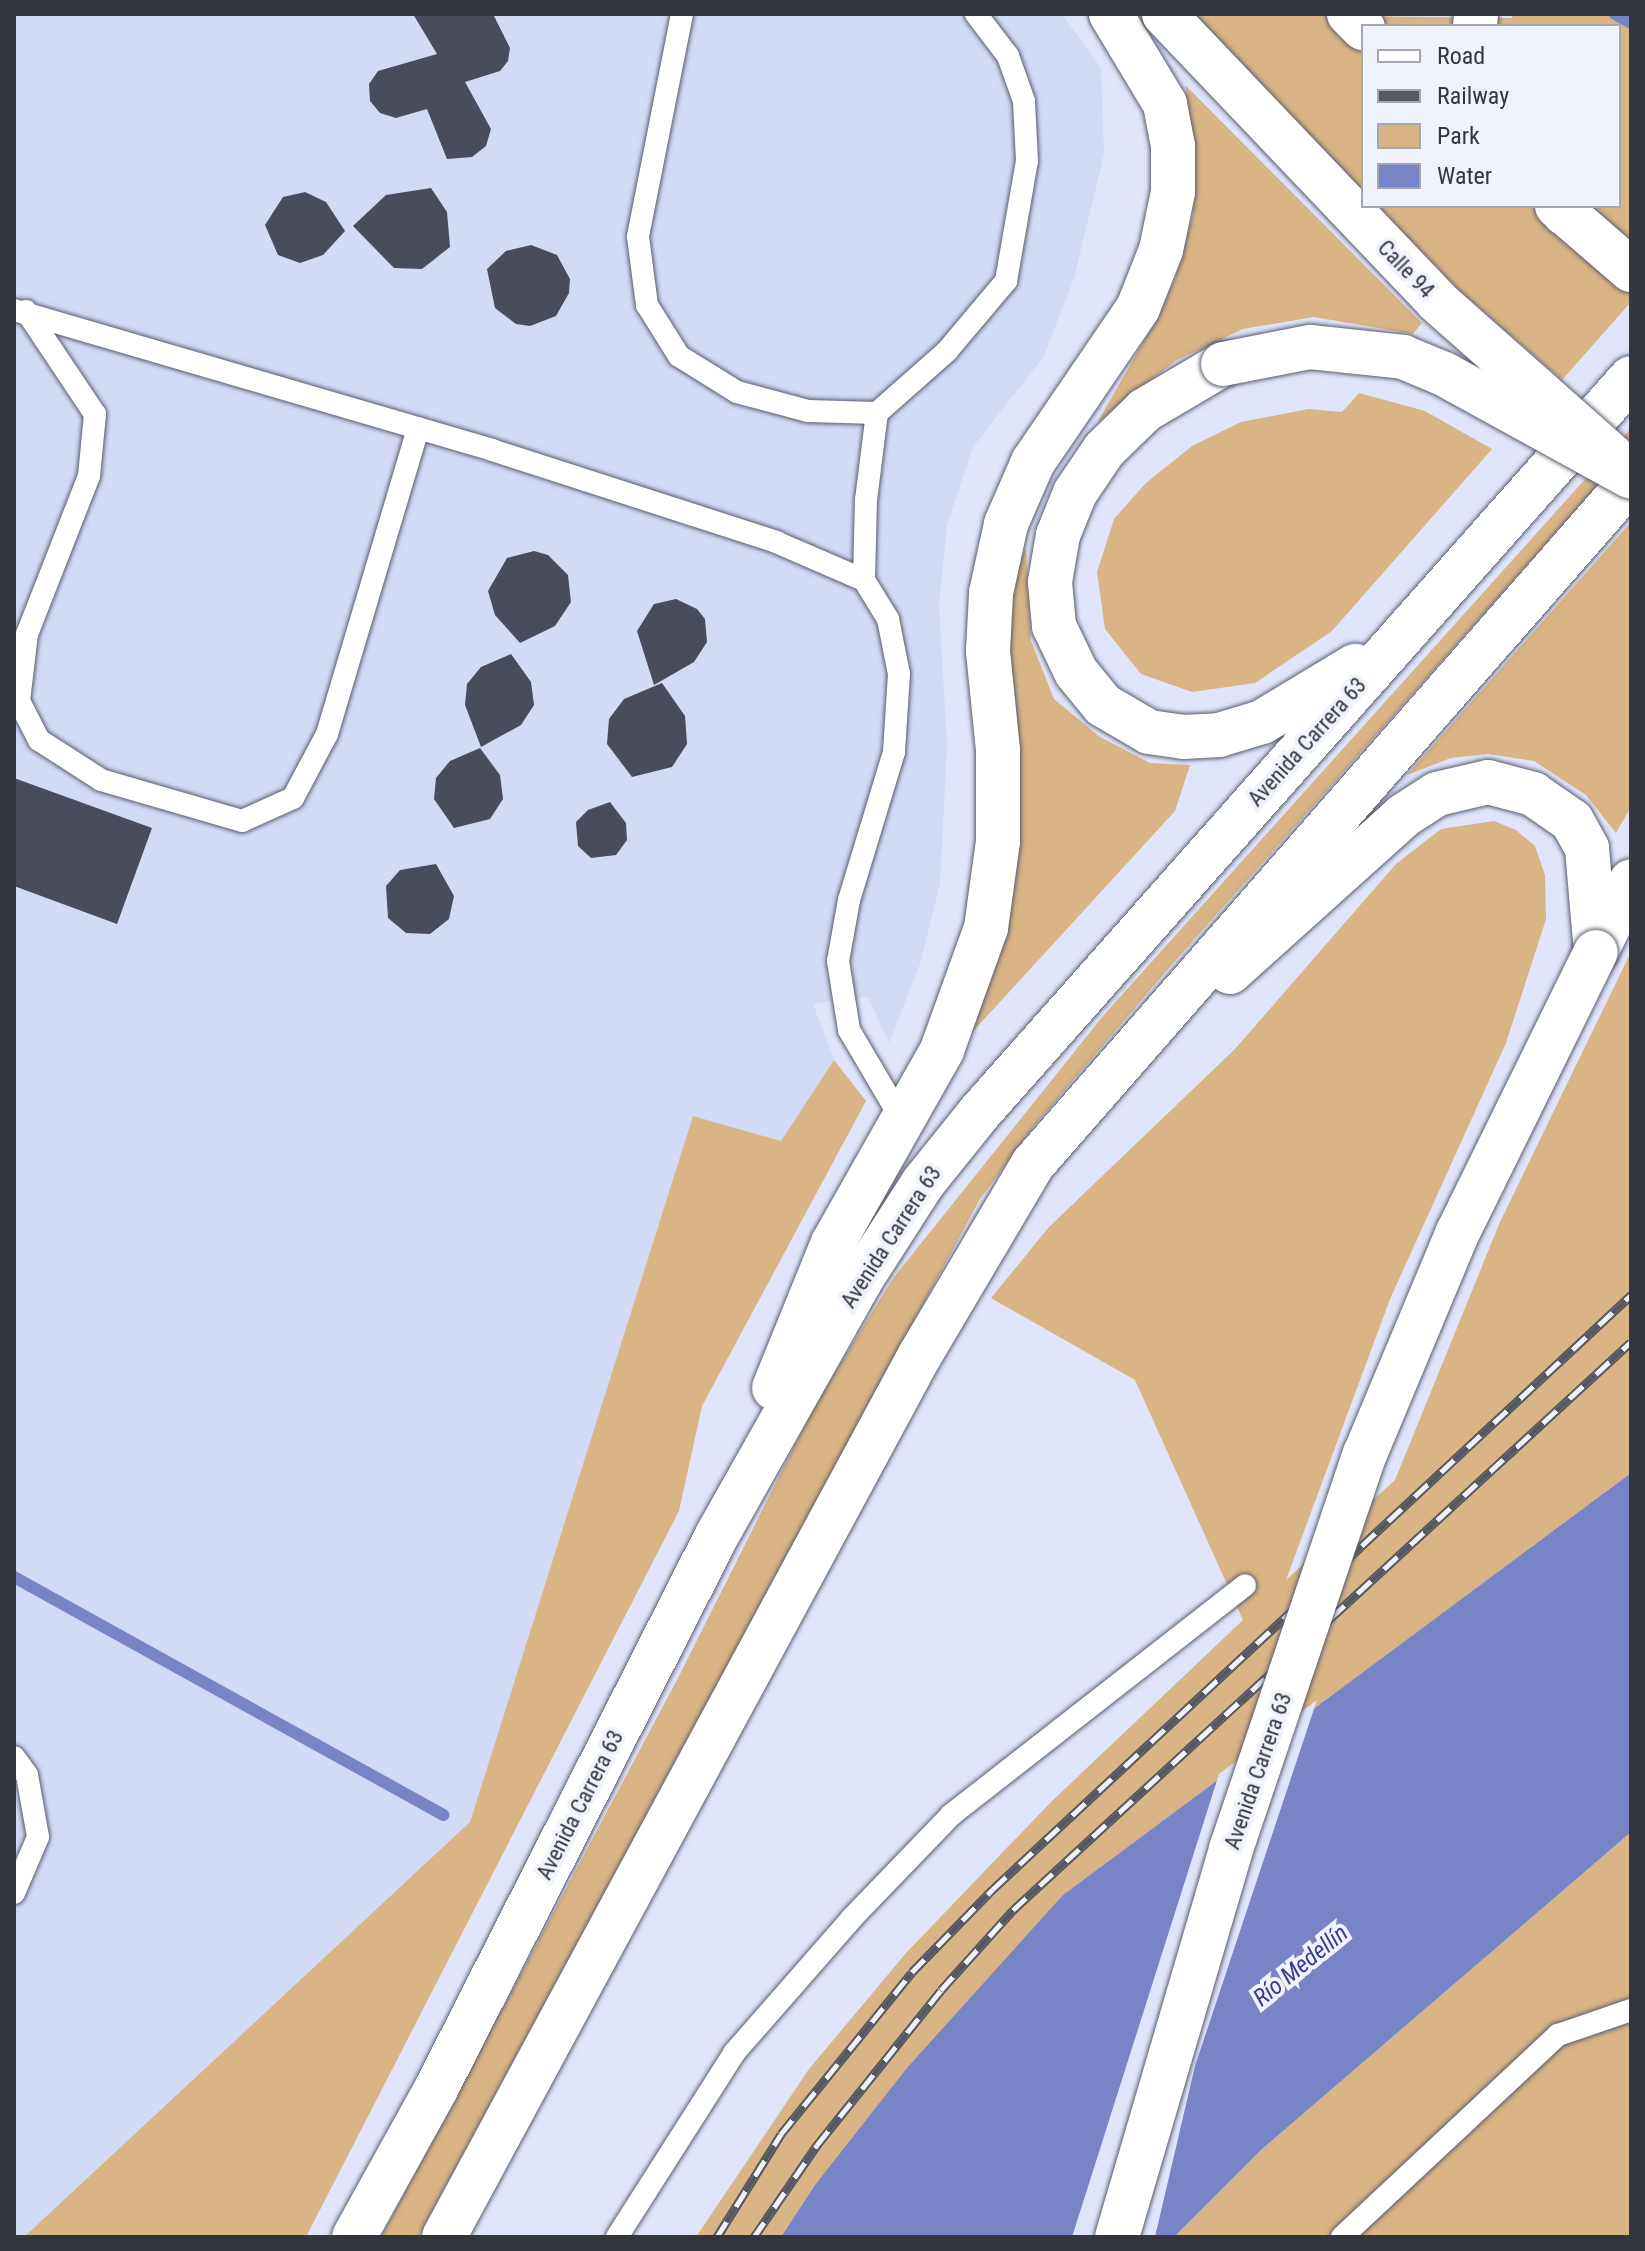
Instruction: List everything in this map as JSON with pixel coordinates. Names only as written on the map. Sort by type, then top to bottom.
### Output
[{"type":"main road","points":[[716,1537],[818,1276],[942,1050],[986,928],[998,841],[989,622],[1006,524],[1033,462],[1138,308],[1161,250],[1173,192],[1173,146],[1165,104],[1111,14]]},
{"type":"main road","name":"Calle 94","points":[[1164,14],[1437,301],[1631,477]]},
{"type":"main road","points":[[1561,208],[1631,270]]},
{"type":"main road","points":[[444,2237],[951,1298],[1001,1213],[1071,1116],[1631,477],[1444,374],[1403,357],[1310,347],[1223,364],[1145,410],[1104,450],[1075,493],[1058,535],[1050,582],[1054,626],[1076,672],[1103,705],[1149,732],[1219,735],[1293,707],[1404,634]]},
{"type":"main road","name":"Avenida Carrera 63","points":[[354,2237],[436,2089],[716,1537],[860,1281],[951,1146],[1631,378]]},
{"type":"main road","points":[[1071,1116],[1403,816],[1461,785],[1488,782],[1533,794],[1572,821],[1587,848],[1596,952]]},
{"type":"main road","name":"Avenida Carrera 63","points":[[1117,2237],[1231,1849],[1365,1454],[1458,1232],[1631,881]]},
{"type":"lane","points":[[682,14],[638,237],[647,305],[679,356],[737,392],[808,411],[877,413]]},
{"type":"lane","points":[[902,1120],[849,1030],[838,961],[849,900],[894,752],[899,674],[888,619],[864,580],[866,500],[877,413],[947,351],[1006,281],[1027,161],[1024,101],[1008,56],[976,14]]},
{"type":"lane","points":[[20,310],[418,428],[776,542],[864,580]]},
{"type":"lane","points":[[20,310],[76,379],[95,414],[89,476],[27,634],[19,701],[39,740],[101,780],[242,821],[293,798],[327,734],[418,428]]},
{"type":"lane","points":[[617,2237],[734,2053],[852,1918],[951,1815],[1245,1585]]},
{"type":"lane","points":[[14,1757],[27,1775],[38,1837],[14,1893]]},
{"type":"lane","points":[[1342,2237],[1558,2035],[1631,2010]]},
{"type":"shaded area","points":[[14,14],[1062,14],[1101,68],[1104,154],[1074,278],[1044,356],[973,447],[947,525],[939,604],[947,746],[940,883],[920,964],[889,1043],[868,997],[813,1004],[834,1060],[781,1141],[693,1116],[470,1822],[24,2237],[14,2237]]},
{"type":"green space","points":[[1191,14],[1512,18],[1513,14],[1631,14],[1631,302],[1562,380],[1460,291],[1379,208],[1621,208],[1621,24],[1361,24],[1361,189]]},
{"type":"green space","points":[[1186,86],[1422,323],[1413,334],[1314,317],[1243,329],[1175,361],[1097,423],[1157,318],[1175,279],[1193,214]]},
{"type":"green space","points":[[1359,393],[1425,411],[1492,449],[1332,631],[1255,683],[1192,692],[1141,674],[1105,629],[1097,572],[1114,519],[1146,483],[1192,446],[1241,422],[1309,409],[1342,412]]},
{"type":"green space","points":[[1631,428],[1631,448],[1168,969],[1034,1126],[980,1199],[418,2237],[381,2237],[678,1678],[816,1403],[894,1277],[1103,1016]]},
{"type":"green space","points":[[1631,522],[1631,807],[1616,833],[1586,795],[1534,761],[1488,754],[1451,758],[1407,775]]},
{"type":"green space","points":[[1026,548],[1031,641],[1054,699],[1100,737],[1150,763],[1190,765],[1175,811],[965,1040],[1008,683],[1013,575]]},
{"type":"green space","points":[[1494,821],[1516,830],[1535,846],[1545,875],[1546,919],[1506,1043],[1390,1299],[1286,1580],[1395,1480],[1500,1222],[1631,952],[1631,1473],[1063,1895],[815,2185],[781,2237],[696,2237],[809,2069],[906,1953],[1051,1802],[1243,1620],[1135,1380],[991,1298],[1049,1227],[1235,1049],[1396,864],[1441,829]]},
{"type":"green space","points":[[834,1060],[866,1101],[702,1406],[679,1511],[306,2237],[24,2237],[470,1822],[693,1116],[781,1141]]},
{"type":"green space","points":[[1631,1832],[1631,2237],[1174,2237],[1262,2149]]},
{"type":"water","name":"Río Medellín","points":[[1631,1473],[1631,1832],[1262,2149],[1174,2237],[781,2237],[815,2185],[907,2068],[1063,1895]]},
{"type":"pier","points":[[1317,1700],[1195,2066],[1155,2237],[1072,2237],[1219,1774]]},
{"type":"building","points":[[413,14],[493,14],[510,48],[508,61],[500,71],[465,82],[491,129],[486,146],[472,157],[447,159],[427,109],[396,118],[380,113],[370,101],[369,84],[378,71],[437,54]]},
{"type":"building","points":[[431,188],[447,212],[450,247],[422,269],[394,268],[353,226],[386,195]]},
{"type":"building","points":[[305,192],[326,202],[345,231],[323,255],[300,263],[278,255],[265,225],[283,197]]},
{"type":"building","points":[[531,245],[557,255],[570,279],[569,293],[556,316],[530,326],[516,324],[495,308],[487,269],[506,251]]},
{"type":"building","points":[[534,551],[548,555],[568,575],[571,602],[555,626],[520,643],[495,615],[488,591],[507,558]]},
{"type":"building","points":[[676,599],[697,609],[705,619],[707,642],[694,662],[654,685],[637,631],[654,604]]},
{"type":"building","points":[[511,654],[531,682],[534,705],[521,725],[481,747],[465,705],[467,684],[481,667]]},
{"type":"building","points":[[662,683],[685,716],[687,744],[672,767],[632,777],[607,744],[609,719],[624,699]]},
{"type":"building","points":[[480,748],[500,775],[503,799],[490,819],[454,828],[434,799],[436,778],[450,761]]},
{"type":"building","points":[[14,778],[152,828],[117,924],[14,886]]},
{"type":"building","points":[[610,802],[626,823],[627,840],[616,855],[591,858],[578,846],[576,822],[588,810]]},
{"type":"building","points":[[436,864],[454,896],[449,919],[430,934],[406,933],[388,918],[386,886],[400,870]]},
{"type":"waterway","points":[[1615,14],[1631,23]]},
{"type":"waterway","points":[[14,1577],[444,1815]]},
{"type":"railway","points":[[717,2237],[781,2134],[912,1972],[993,1889],[1631,1295]]},
{"type":"railway","points":[[754,2237],[817,2145],[941,1990],[1013,1910],[1631,1342]]}]
